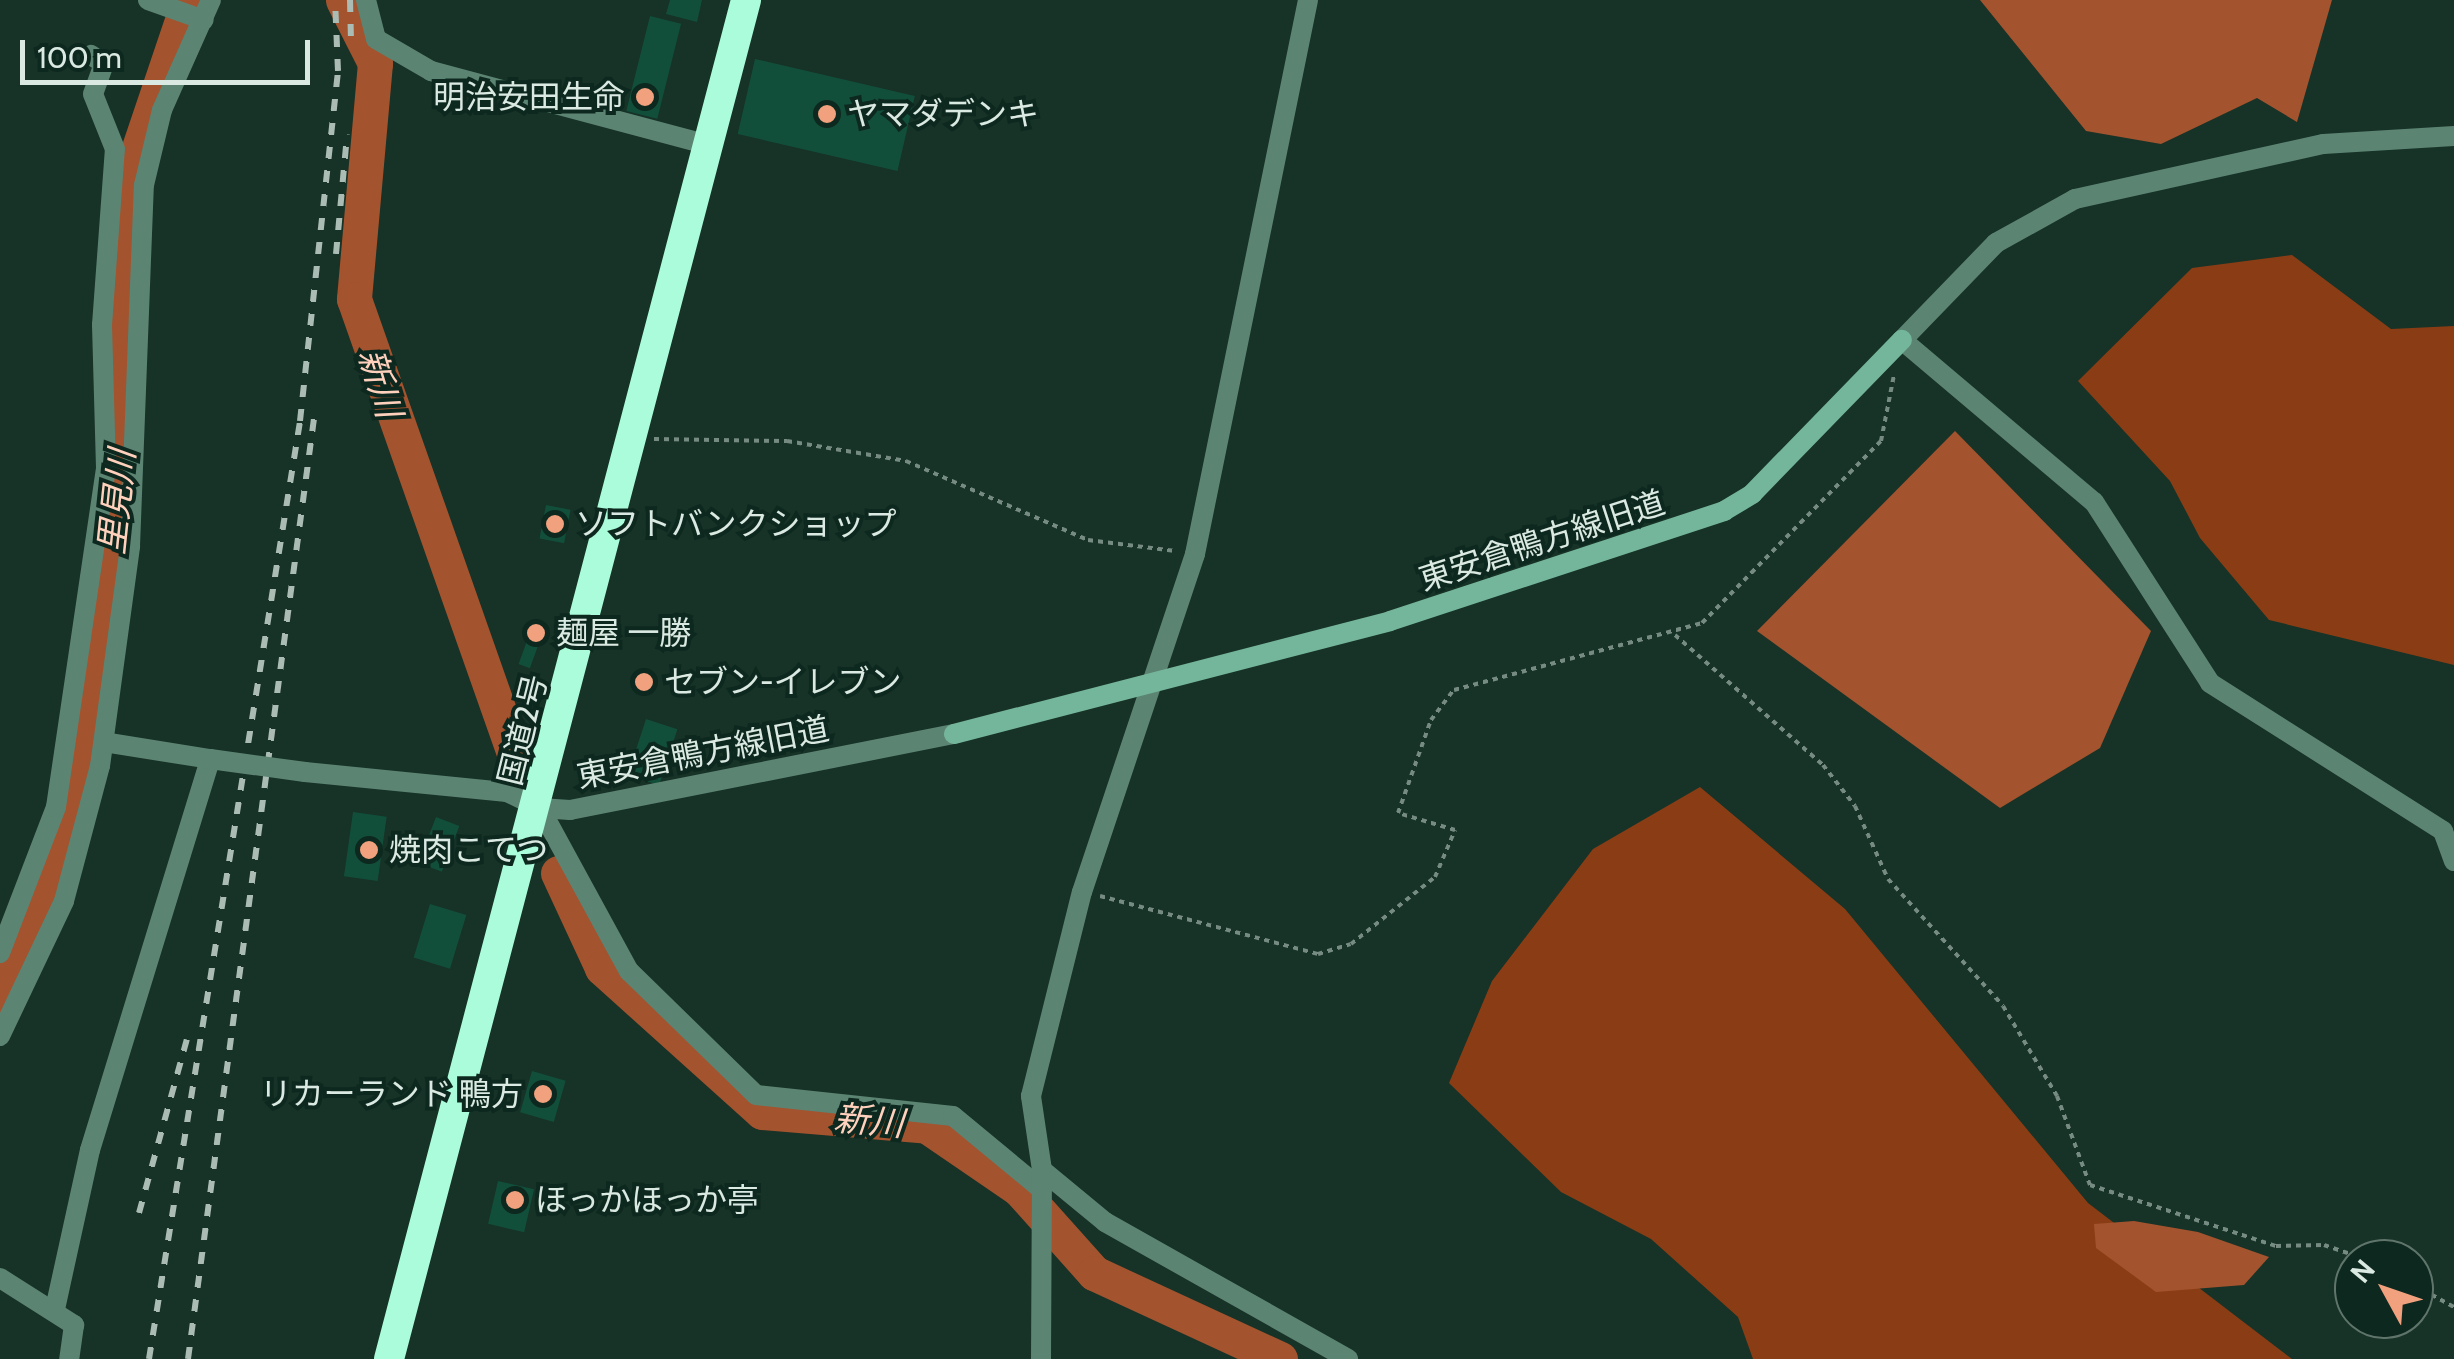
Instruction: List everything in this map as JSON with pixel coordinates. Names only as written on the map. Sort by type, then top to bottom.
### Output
[{"type":"highway","name":"国道2号","points":[[389,1359],[540,808],[746,0]]},
{"type":"street","points":[[366,0],[376,40],[432,71],[709,145]]},
{"type":"street","points":[[1040,1359],[1041,1179],[1030,1096],[1082,892],[1159,682],[1194,554],[1308,0]]},
{"type":"street","points":[[0,1036],[64,900],[104,742],[130,546],[144,185],[162,110],[203,13],[152,2]]},
{"type":"street","points":[[0,954],[56,807],[106,468],[102,325],[114,149],[93,94],[104,64],[91,55]]},
{"type":"street","name":"東安倉鴨方線旧道","points":[[540,808],[570,810],[954,734],[1390,621],[1724,510],[1898,345],[1996,243],[2075,198],[2323,144],[2454,136]]},
{"type":"street","points":[[1898,345],[2094,502],[2210,683],[2443,830],[2454,861]]},
{"type":"street","points":[[104,742],[306,772],[507,792],[540,808],[629,971],[756,1095],[953,1116],[1105,1222],[1348,1359]]},
{"type":"street","points":[[55,1308],[90,1150],[210,759]]},
{"type":"street","points":[[0,1278],[55,1308],[74,1326],[69,1359]]},
{"type":"path","points":[[1082,892],[1318,954],[1352,944],[1435,876],[1455,830],[1398,813],[1431,720],[1454,690],[1675,635],[1734,599],[1881,441],[1894,390],[1898,345]]},
{"type":"path","points":[[632,439],[787,441],[906,461],[1088,540],[1194,554]]},
{"type":"path","points":[[1675,635],[1823,766],[1855,806],[1888,879],[2003,1006],[2057,1096],[2090,1185],[2276,1246],[2334,1248]]},
{"type":"shaded area","points":[[1980,0],[2332,0],[2297,122],[2257,98],[2161,144],[2086,131]]},
{"type":"shaded area","points":[[2292,255],[2391,329],[2454,326],[2454,665],[2269,620],[2200,538],[2170,481],[2078,381],[2192,268]]},
{"type":"shaded area","points":[[1955,431],[2151,631],[2100,748],[2000,808],[1757,631]]},
{"type":"shaded area","points":[[1700,787],[1845,909],[2088,1203],[2292,1359],[1753,1359],[1738,1317],[1651,1239],[1561,1192],[1449,1083],[1492,981],[1593,849]]},
{"type":"shaded area","points":[[2134,1221],[2198,1232],[2269,1257],[2244,1285],[2156,1292],[2096,1248],[2094,1224]]},
{"type":"building","points":[[670,0],[702,0],[697,22],[666,14]]},
{"type":"building","points":[[650,16],[681,24],[657,119],[626,111]]},
{"type":"building","name":"ヤマダデンキ","points":[[755,59],[915,96],[897,171],[738,134]]},
{"type":"building","name":"ソフトバンクショップ","points":[[546,505],[571,510],[564,543],[540,538]]},
{"type":"building","points":[[535,619],[546,623],[530,668],[519,664]]},
{"type":"building","points":[[646,719],[677,729],[659,785],[628,775]]},
{"type":"building","points":[[353,812],[387,817],[378,881],[344,876]]},
{"type":"building","points":[[436,817],[459,826],[442,872],[418,863]]},
{"type":"building","points":[[430,904],[466,915],[450,969],[414,958]]},
{"type":"building","points":[[532,1071],[566,1081],[554,1122],[520,1112]]},
{"type":"building","points":[[498,1181],[534,1189],[524,1232],[488,1224]]},
{"type":"waterway","name":"里見川","points":[[0,996],[60,859],[98,676],[123,462],[129,177],[189,0]]},
{"type":"waterway","name":"新川","points":[[343,0],[375,63],[354,299],[515,755]]},
{"type":"waterway","name":"新川","points":[[558,873],[602,968],[762,1112],[927,1126],[1019,1189],[1094,1273],[1280,1359]]},
{"type":"railway","points":[[149,1359],[300,421],[338,71],[335,0]]},
{"type":"railway","points":[[350,0],[351,40]]},
{"type":"railway","points":[[336,254],[347,135]]},
{"type":"railway","points":[[188,1359],[314,418]]},
{"type":"railway","points":[[139,1213],[187,1039]]},
{"type":"place","name":"明治安田生命","points":[[645,97]]},
{"type":"place","name":"ヤマダデンキ","points":[[827,114]]},
{"type":"place","name":"ソフトバンクショップ","points":[[555,524]]},
{"type":"place","name":"麺屋 一勝","points":[[536,633]]},
{"type":"place","name":"セブン-イレブン","points":[[644,682]]},
{"type":"place","name":"焼肉こてつ","points":[[369,850]]},
{"type":"place","name":"リカーランド 鴨方","points":[[543,1094]]},
{"type":"place","name":"ほっかほっか亭","points":[[515,1200]]}]
